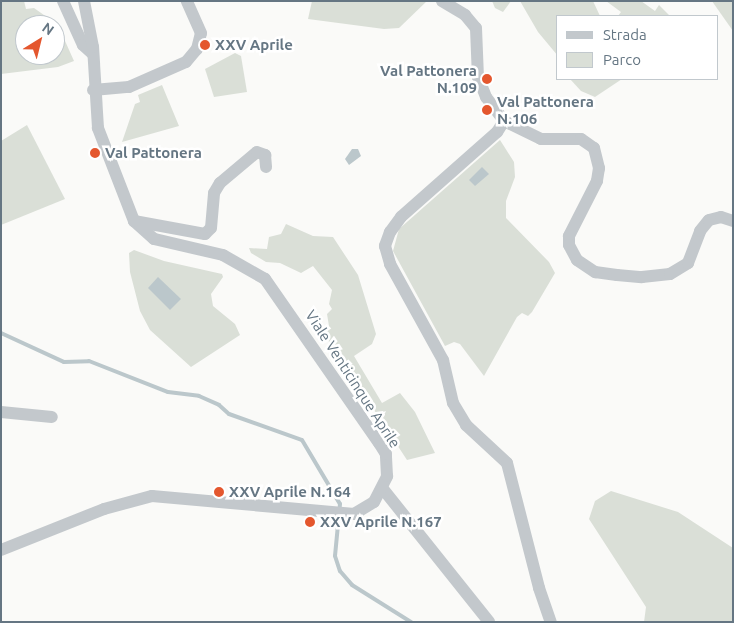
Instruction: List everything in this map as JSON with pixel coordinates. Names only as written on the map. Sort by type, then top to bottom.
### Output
[{"type":"street","points":[[63,1],[83,46],[93,54]]},
{"type":"street","name":"Viale Venticinque Aprile","points":[[84,1],[93,54],[98,128],[134,221],[154,239],[223,255],[265,279],[386,454],[388,466],[383,489]]},
{"type":"street","points":[[94,90],[130,87],[186,62],[197,49],[201,33],[187,1]]},
{"type":"street","points":[[442,1],[465,15],[476,28],[478,77],[486,97],[504,121],[541,139],[581,139],[594,148],[599,168],[597,181],[569,236],[574,256],[595,272],[642,277],[679,271],[692,259],[704,225],[715,217],[733,220]]},
{"type":"street","points":[[504,121],[498,132],[401,217],[390,232],[385,246],[390,264],[443,360],[453,403],[466,425],[507,463],[539,588],[551,622]]},
{"type":"street","points":[[134,221],[204,234],[211,228],[214,193],[220,183],[257,152],[265,155],[266,167]]},
{"type":"street","points":[[1,412],[52,417]]},
{"type":"street","points":[[1,550],[104,509],[152,496],[338,514],[364,510],[383,489],[489,622]]},
{"type":"green space","points":[[1,1],[24,1],[26,9],[34,8],[44,15],[15,15],[15,65],[63,65],[1,74]]},
{"type":"green space","points":[[312,1],[427,1],[399,28],[384,29],[308,19]]},
{"type":"green space","points":[[492,1],[511,1],[503,12],[495,8]]},
{"type":"green space","points":[[520,1],[593,1],[600,15],[556,15],[556,54],[538,32]]},
{"type":"green space","points":[[606,1],[641,1],[655,11],[659,5],[669,15],[619,15],[621,12]]},
{"type":"green space","points":[[712,1],[733,1],[733,31],[714,4]]},
{"type":"green space","points":[[65,41],[74,61],[65,64]]},
{"type":"green space","points":[[235,53],[241,56],[247,92],[214,97],[205,69]]},
{"type":"green space","points":[[571,80],[620,80],[595,97],[581,91]]},
{"type":"green space","points":[[162,85],[179,126],[122,142],[135,104],[140,102],[138,95]]},
{"type":"green space","points":[[27,125],[65,199],[1,225],[1,141]]},
{"type":"green space","points":[[500,140],[514,162],[515,177],[506,201],[506,218],[549,262],[555,273],[532,312],[528,316],[522,313],[517,317],[484,376],[460,344],[454,342],[445,346],[393,251],[399,229]]},
{"type":"green space","points":[[286,224],[313,236],[333,237],[358,275],[376,334],[372,344],[354,356],[382,403],[400,393],[415,412],[435,453],[407,460],[326,337],[329,326],[327,314],[332,309],[329,304],[332,290],[313,266],[301,273],[280,263],[266,262],[251,253],[249,248],[267,249],[269,237],[281,234]]},
{"type":"green space","points":[[134,250],[164,261],[222,274],[223,277],[211,294],[213,306],[235,324],[240,335],[191,367],[150,330],[140,311],[130,272],[129,253]]},
{"type":"green space","points":[[611,491],[678,512],[733,548],[733,622],[644,622],[646,607],[589,519],[595,501]]},
{"type":"shaded area","points":[[352,149],[358,149],[361,156],[349,165],[345,159]]},
{"type":"shaded area","points":[[482,167],[489,174],[475,186],[469,180]]},
{"type":"shaded area","points":[[158,277],[181,299],[170,310],[148,288]]},
{"type":"waterway","points":[[1,333],[64,362],[89,361],[168,392],[199,396],[219,405],[229,414],[302,440],[340,504],[335,556],[340,571],[352,585],[411,622]]},
{"type":"place","name":"XXV Aprile","points":[[205,45]]},
{"type":"place","name":"Val Pattonera N.109","points":[[487,79]]},
{"type":"place","name":"Val Pattonera N.106","points":[[487,110]]},
{"type":"place","name":"Val Pattonera","points":[[95,153]]},
{"type":"place","name":"XXV Aprile N.164","points":[[219,492]]},
{"type":"place","name":"XXV Aprile N.167","points":[[310,522]]}]
